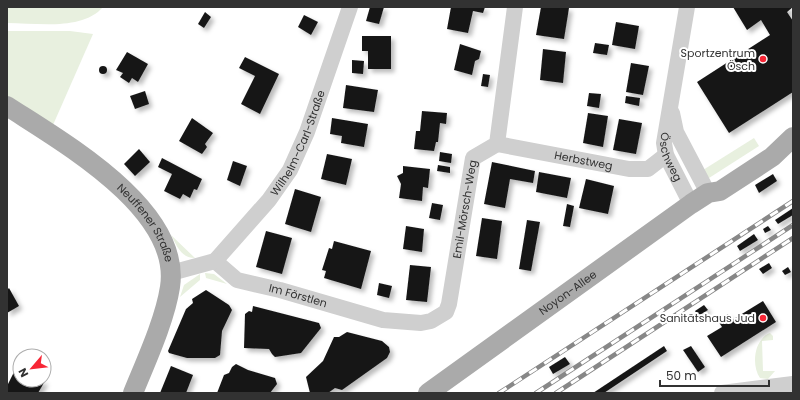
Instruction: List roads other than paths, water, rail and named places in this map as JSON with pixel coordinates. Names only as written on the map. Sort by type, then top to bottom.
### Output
[{"type":"main road","name":"Neuffener Straße","points":[[7,106],[80,154],[130,196],[152,222],[161,236],[168,255],[171,273],[170,287],[161,319],[133,393]]},
{"type":"main road","name":"Noyon-Allee","points":[[428,393],[691,204],[708,193],[720,191],[772,157],[793,137]]},
{"type":"street","name":"Wilhelm-Carl-Straße","points":[[215,261],[269,200],[290,170],[307,132],[350,7]]},
{"type":"street","points":[[497,144],[515,7]]},
{"type":"street","name":"Öschweg","points":[[687,7],[664,143],[666,155],[691,204]]},
{"type":"street","name":"Öschweg","points":[[671,108],[676,132],[708,193]]},
{"type":"street","name":"Herbstweg","points":[[497,144],[629,169],[648,169],[666,155]]},
{"type":"street","name":"Emil-Mörsch-Weg","points":[[431,322],[446,312],[449,304],[473,158],[497,144]]},
{"type":"street","points":[[171,273],[215,261]]},
{"type":"street","name":"Im Förstlen","points":[[215,261],[229,275],[237,280],[280,290],[383,320],[421,323],[431,322]]},
{"type":"street","points":[[722,393],[793,384]]},
{"type":"railway","points":[[499,393],[793,201]]},
{"type":"railway","points":[[536,393],[793,225]]},
{"type":"railway","points":[[556,393],[793,238]]},
{"type":"place","name":"Sportzentrum Ösch","points":[[763,59]]},
{"type":"place","name":"Sanitätshaus Jud","points":[[763,318]]}]
